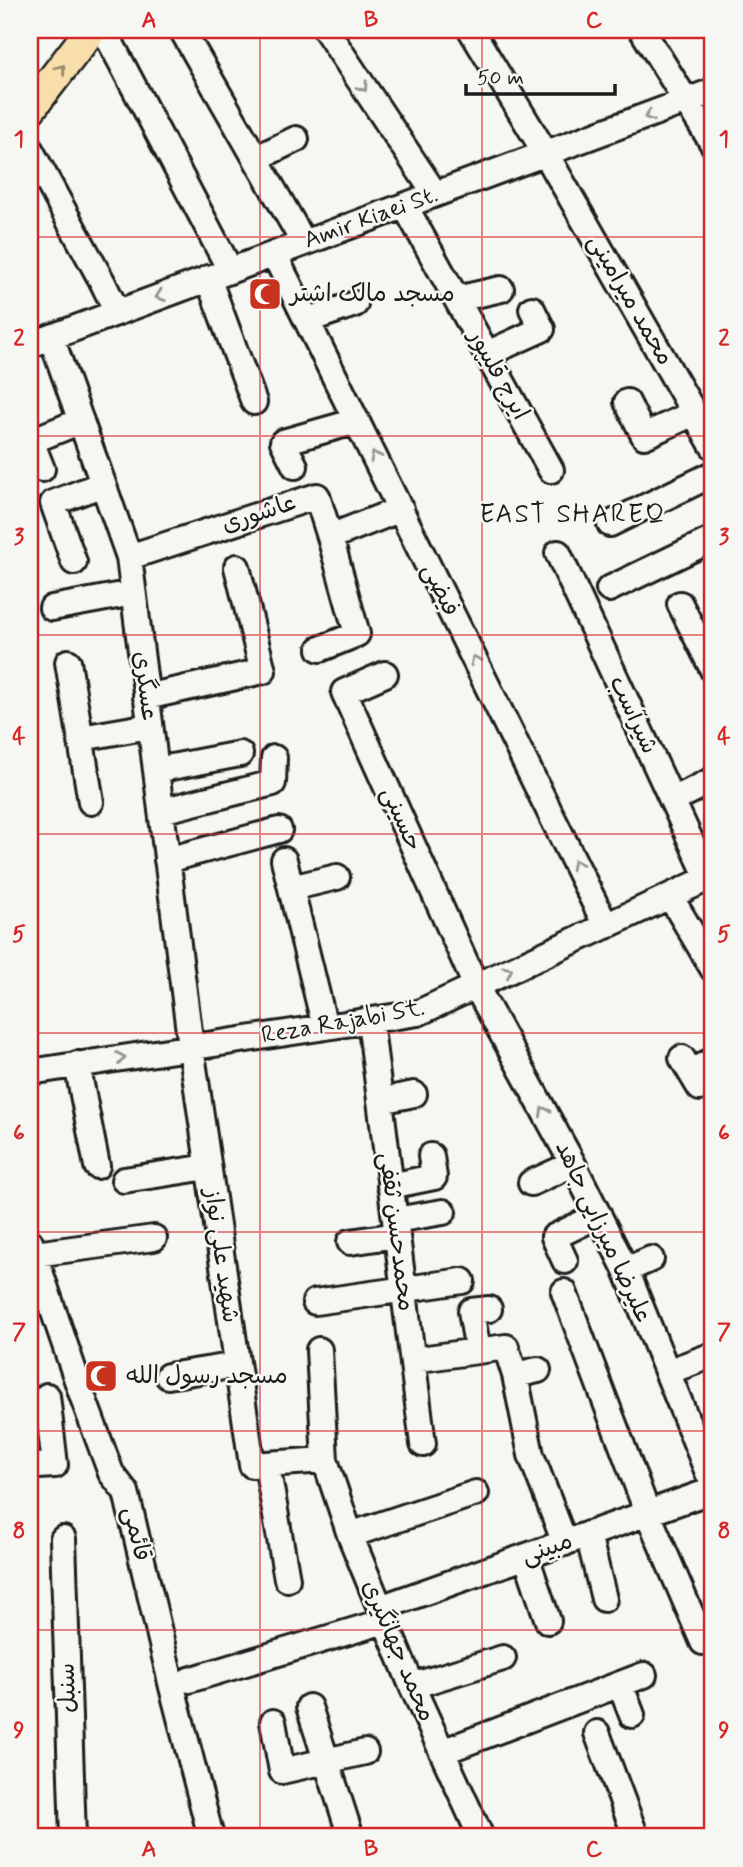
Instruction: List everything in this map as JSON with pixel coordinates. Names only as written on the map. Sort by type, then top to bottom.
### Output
[{"type":"main road","points":[[30,108],[92,30]]},
{"type":"street","points":[[104,30],[219,274],[254,402]]},
{"type":"street","points":[[182,30],[304,243]]},
{"type":"street","points":[[326,30],[435,194]]},
{"type":"street","name":"محمد میرامینی","points":[[471,30],[546,154],[713,444]]},
{"type":"street","points":[[642,30],[713,144]]},
{"type":"street","name":"Amir Kiaei St.","points":[[41,341],[713,91]]},
{"type":"street","points":[[257,158],[296,139]]},
{"type":"street","points":[[30,149],[117,312]]},
{"type":"street","name":"ایرج قلیپور","points":[[405,206],[551,470]]},
{"type":"street","name":"فیضی","points":[[274,254],[606,926]]},
{"type":"street","points":[[457,299],[501,289]]},
{"type":"street","points":[[307,320],[355,304]]},
{"type":"street","points":[[487,354],[542,329],[533,309]]},
{"type":"street","name":"عسگری","points":[[41,341],[81,421],[129,557],[191,1047]]},
{"type":"street","points":[[627,402],[644,436],[694,413]]},
{"type":"street","points":[[42,469],[31,441],[81,421]]},
{"type":"street","points":[[295,466],[283,442],[357,421]]},
{"type":"street","points":[[610,524],[713,474]]},
{"type":"street","points":[[74,562],[53,503],[103,484]]},
{"type":"street","name":"عاشوری","points":[[129,557],[317,496],[330,537]]},
{"type":"street","points":[[320,649],[357,634],[330,537],[401,509]]},
{"type":"street","points":[[609,589],[713,538]]},
{"type":"street","name":"شیرآسب","points":[[558,553],[711,877]]},
{"type":"street","points":[[146,697],[262,671],[237,566]]},
{"type":"street","points":[[52,608],[133,593]]},
{"type":"street","points":[[680,604],[706,636],[713,670]]},
{"type":"street","points":[[68,662],[91,802]]},
{"type":"street","name":"حسینی","points":[[385,674],[344,692],[476,986]]},
{"type":"street","points":[[81,738],[150,726]]},
{"type":"street","points":[[156,770],[240,754]]},
{"type":"street","points":[[161,811],[273,783],[274,758]]},
{"type":"street","points":[[673,800],[713,780]]},
{"type":"street","points":[[167,860],[279,830]]},
{"type":"street","points":[[284,860],[325,1027]]},
{"type":"street","points":[[292,888],[337,877]]},
{"type":"street","name":"Reza Rajabi St.","points":[[30,1072],[418,1013],[711,877]]},
{"type":"street","points":[[670,896],[713,969]]},
{"type":"street","name":"علیرضا میرزایی جاهد","points":[[476,986],[573,1164],[626,1270],[667,1372],[705,1443],[713,1488]]},
{"type":"street","name":"محمدحسن ثقفی","points":[[370,1020],[423,1444]]},
{"type":"street","name":"شهید علی نواز","points":[[191,1047],[237,1365],[287,1579]]},
{"type":"street","points":[[691,1073],[713,1060]]},
{"type":"street","points":[[77,1064],[97,1166]]},
{"type":"street","points":[[380,1101],[414,1094]]},
{"type":"street","points":[[390,1186],[434,1177],[431,1156]]},
{"type":"street","points":[[531,1183],[573,1164]]},
{"type":"street","points":[[124,1180],[208,1167]]},
{"type":"street","points":[[350,1242],[443,1212]]},
{"type":"street","points":[[565,1261],[554,1237],[599,1214]]},
{"type":"street","points":[[32,1248],[153,1238]]},
{"type":"street","name":"قائمی","points":[[32,1248],[36,1281],[111,1473],[126,1492],[211,1837]]},
{"type":"street","points":[[626,1270],[651,1259]]},
{"type":"street","points":[[315,1302],[462,1281]]},
{"type":"street","points":[[564,1292],[648,1514],[703,1642]]},
{"type":"street","points":[[478,1351],[471,1311],[489,1309]]},
{"type":"street","points":[[412,1360],[506,1347],[526,1373],[531,1455],[565,1543]]},
{"type":"street","name":"محمد جهانگیری","points":[[319,1350],[326,1460],[350,1535],[412,1686],[481,1837]]},
{"type":"street","points":[[667,1372],[713,1355]]},
{"type":"street","points":[[168,1377],[237,1365]]},
{"type":"street","points":[[38,1466],[55,1465],[39,1398],[81,1392]]},
{"type":"street","points":[[259,1465],[326,1460]]},
{"type":"street","name":"مبینی","points":[[189,1680],[383,1615],[526,1556],[648,1514],[713,1488]]},
{"type":"street","points":[[350,1535],[476,1493]]},
{"type":"street","points":[[589,1534],[604,1598]]},
{"type":"street","name":"سنبل","points":[[63,1539],[73,1837]]},
{"type":"street","points":[[526,1556],[548,1621]]},
{"type":"street","points":[[412,1686],[503,1658]]},
{"type":"street","points":[[442,1752],[644,1675]]},
{"type":"street","points":[[620,1684],[632,1715]]},
{"type":"street","points":[[309,1707],[351,1837]]},
{"type":"street","points":[[273,1722],[282,1771],[365,1752]]},
{"type":"street","points":[[597,1733],[636,1837]]},
{"type":"place","name":"مسجد مالک اشتر","points":[[265,294]]},
{"type":"place","name":"مسجد رسول الله","points":[[101,1376]]},
{"type":"district","name":"EAST SHAREQ","points":[[573,515]]}]
